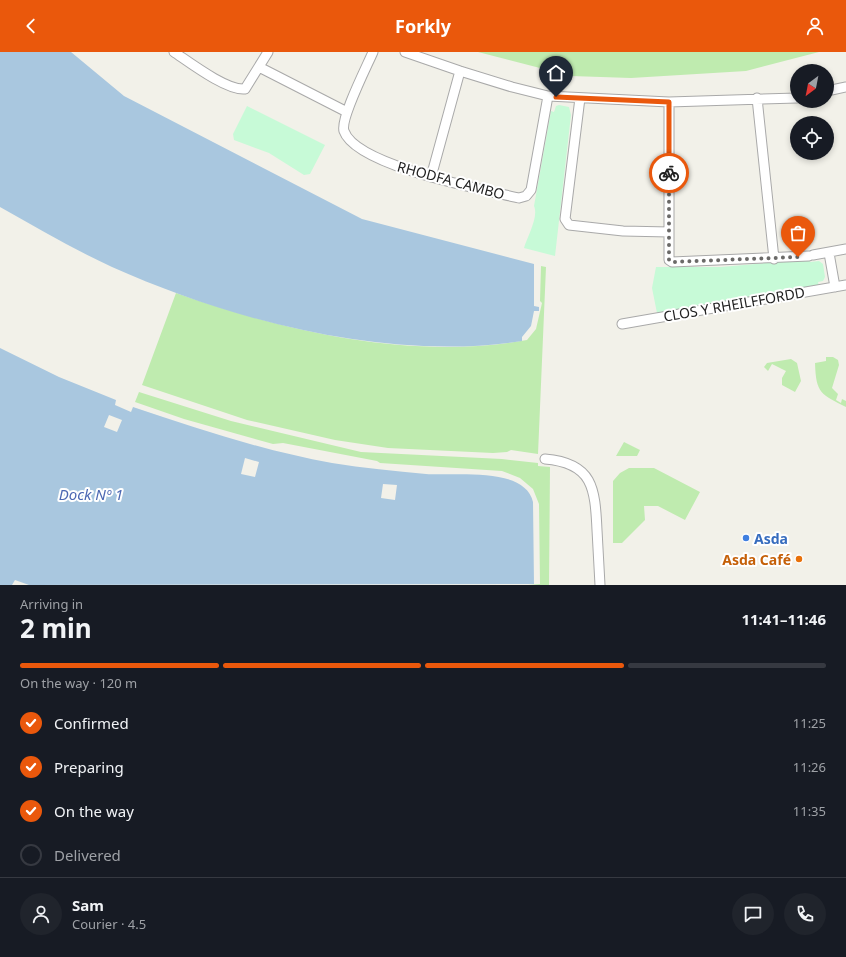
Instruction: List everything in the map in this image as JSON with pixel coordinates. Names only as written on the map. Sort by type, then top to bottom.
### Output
[{"type":"street","points":[[174,52],[208,75],[239,90],[245,89],[268,52]]},
{"type":"street","name":"RHODFA CAMBO","points":[[373,52],[347,112],[344,123],[344,131],[350,140],[384,161],[431,177],[520,198],[526,196],[531,190],[548,96]]},
{"type":"street","points":[[405,52],[460,72],[548,96],[669,102],[790,98]]},
{"type":"street","points":[[259,67],[347,112]]},
{"type":"street","points":[[431,177],[460,72]]},
{"type":"street","points":[[834,90],[846,88]]},
{"type":"street","points":[[580,98],[565,219],[569,225],[623,231],[669,232]]},
{"type":"street","points":[[757,98],[774,259]]},
{"type":"street","points":[[669,102],[669,260],[672,262],[774,259],[811,256],[846,250]]},
{"type":"street","points":[[828,253],[835,287]]},
{"type":"street","name":"CLOS Y RHEILFFORDD","points":[[622,324],[846,285]]},
{"type":"street","points":[[544,459],[561,460],[575,466],[586,477],[594,492],[600,585]]},
{"type":"green space","points":[[478,52],[819,52],[746,71],[631,78],[571,76]]},
{"type":"green space","points":[[559,105],[569,107],[571,115],[555,256],[524,248],[535,216],[534,206],[551,111],[554,112],[556,106]]},
{"type":"green space","points":[[247,106],[325,145],[310,174],[304,175],[269,153],[234,140],[233,134]]},
{"type":"green space","points":[[810,259],[810,262],[819,261],[823,264],[825,277],[823,281],[818,282],[819,286],[657,313],[652,288],[656,267],[721,267]]},
{"type":"green space","points":[[541,266],[546,267],[538,454],[511,450],[507,452],[493,453],[388,448],[335,440],[247,420],[142,385],[176,293],[261,319],[348,339],[438,347],[483,346],[527,340],[536,329],[542,303],[540,301]]},
{"type":"green space","points":[[826,357],[833,357],[838,360],[839,365],[832,388],[838,394],[836,400],[841,403],[842,399],[846,401],[846,407],[825,396],[819,387],[815,363],[826,361]]},
{"type":"green space","points":[[791,359],[797,363],[801,381],[795,392],[782,385],[782,378],[786,371],[772,364],[768,371],[764,367],[767,363]]},
{"type":"green space","points":[[139,392],[231,421],[361,452],[502,459],[538,463],[538,466],[550,467],[549,585],[528,585],[540,584],[539,504],[533,489],[520,478],[502,471],[380,463],[377,461],[283,443],[273,444],[184,419],[135,402]]},
{"type":"green space","points":[[624,442],[640,450],[637,456],[616,456]]},
{"type":"green space","points":[[629,468],[654,468],[700,492],[685,520],[658,506],[644,506],[645,520],[622,543],[613,543],[613,481],[620,473]]},
{"type":"water","points":[[0,52],[71,52],[124,96],[362,219],[534,264],[534,306],[539,307],[539,311],[534,311],[531,326],[522,337],[522,341],[471,346],[419,346],[366,341],[312,332],[260,320],[159,287],[112,267],[55,238],[0,207]]},
{"type":"water","name":"Dock Nº 1","points":[[0,348],[59,377],[116,400],[115,405],[131,412],[133,407],[257,446],[344,465],[426,474],[487,475],[503,478],[517,483],[527,491],[533,502],[534,584],[29,585],[15,580],[12,585],[0,585]]},
{"type":"pier","points":[[109,415],[122,420],[117,432],[104,427]]},
{"type":"pier","points":[[245,458],[259,462],[255,477],[241,474]]},
{"type":"pier","points":[[383,484],[397,485],[395,500],[381,498]]},
{"type":"way so far","points":[[669,173],[669,260],[672,262],[798,257]]},
{"type":"place","name":"Asda","points":[[746,538]]},
{"type":"place","name":"Asda Café","points":[[799,559]]},
{"type":"route","points":[[556,97],[669,102],[669,173]]}]
